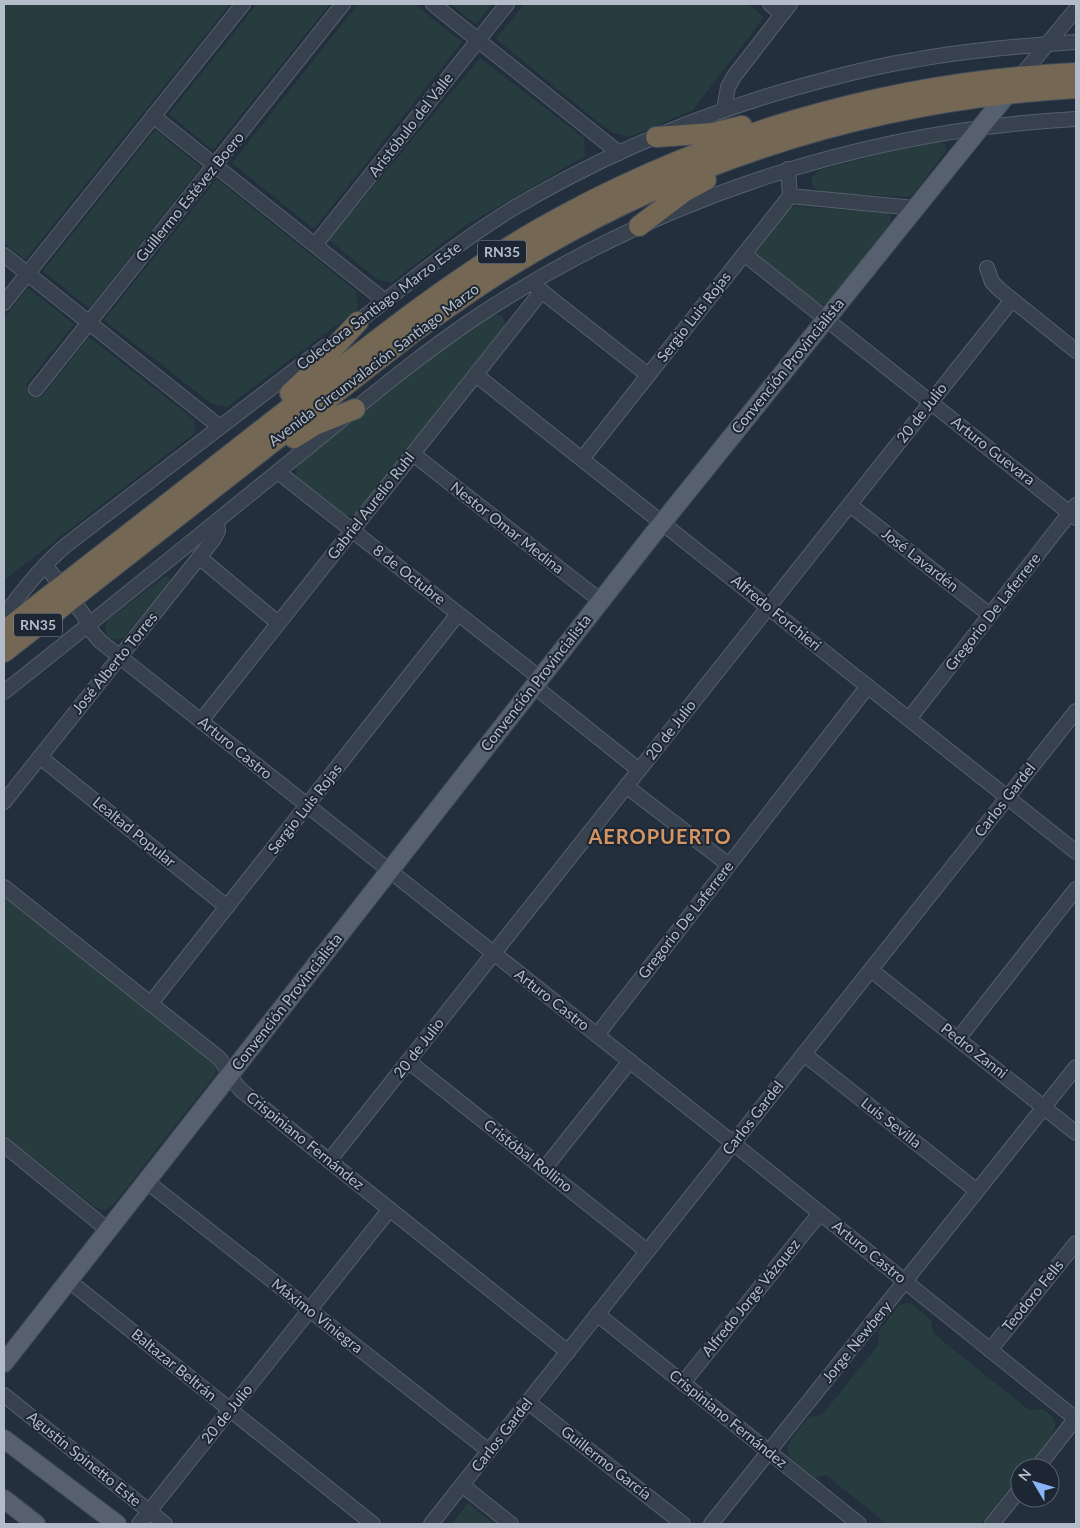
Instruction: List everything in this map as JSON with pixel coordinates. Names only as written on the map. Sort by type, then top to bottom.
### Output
[{"type":"highway","name":"Avenida Circunvalación Santiago Marzo","points":[[4,652],[136,528],[406,317],[485,262],[542,228],[638,179],[767,129],[866,101],[928,88],[1021,76],[1076,73]]},
{"type":"highway","points":[[656,137],[706,134],[722,131],[852,93],[872,90],[928,88]]},
{"type":"highway","name":"Avenida Circunvalación Santiago Marzo","points":[[4,631],[125,557],[410,334],[480,285],[521,259],[605,213],[681,178],[766,147],[860,120],[929,105],[1076,88]]},
{"type":"highway","points":[[640,226],[696,184],[813,144],[860,120]]},
{"type":"highway","points":[[136,528],[201,463],[300,384],[358,322]]},
{"type":"highway","points":[[125,557],[201,511],[302,432],[355,409]]},
{"type":"main road","name":"Convención Provincialista","points":[[4,1363],[662,523],[1021,76]]},
{"type":"main road","points":[[4,1439],[117,1524]]},
{"type":"main road","points":[[4,1499],[36,1524]]},
{"type":"street","points":[[4,303],[243,4]]},
{"type":"street","name":"Guillermo Estévez Boero","points":[[36,389],[343,4]]},
{"type":"street","points":[[433,4],[619,153]]},
{"type":"street","name":"Aristóbulo del Valle","points":[[315,245],[507,4]]},
{"type":"street","points":[[724,110],[731,80],[786,9],[770,4]]},
{"type":"street","name":"Convención Provincialista","points":[[1021,76],[1076,9]]},
{"type":"street","name":"Colectora Santiago Marzo Este","points":[[4,616],[27,584],[71,540],[460,244],[493,221],[546,190],[619,153],[656,137],[724,110],[811,83],[885,65],[974,51],[1076,42]]},
{"type":"street","points":[[153,116],[385,301]]},
{"type":"street","points":[[4,692],[435,346],[484,312],[537,287],[586,252],[640,226],[731,189],[788,169],[844,153],[903,140],[979,128],[1076,119]]},
{"type":"street","points":[[788,169],[790,196],[915,208]]},
{"type":"street","name":"Sergio Luis Rojas","points":[[582,459],[790,196]]},
{"type":"street","name":"Arturo Guevara","points":[[744,254],[1074,512]]},
{"type":"street","points":[[4,255],[220,427]]},
{"type":"street","points":[[987,268],[994,285],[1076,351]]},
{"type":"street","points":[[537,287],[648,375]]},
{"type":"street","name":"Gabriel Aurelio Ruhl","points":[[201,721],[476,375],[537,287]]},
{"type":"street","name":"20 de Julio","points":[[329,1161],[1012,300]]},
{"type":"street","name":"Alfredo Forchieri","points":[[476,375],[1076,852]]},
{"type":"street","name":"Nestor Omar Medina","points":[[413,454],[601,601]]},
{"type":"street","name":"8 de Octubre","points":[[278,472],[458,614],[639,770]]},
{"type":"street","name":"José Lavardén","points":[[850,505],[990,616]]},
{"type":"street","name":"Gregorio De Laferrere","points":[[909,719],[1074,512]]},
{"type":"street","name":"José Alberto Torres","points":[[4,802],[217,534],[218,521]]},
{"type":"street","points":[[199,557],[278,623]]},
{"type":"street","name":"Arturo Castro","points":[[45,565],[83,614],[98,639],[820,1212],[1076,1419]]},
{"type":"street","name":"Sergio Luis Rojas","points":[[151,1003],[458,614]]},
{"type":"street","name":"Gregorio De Laferrere","points":[[597,1035],[868,686]]},
{"type":"street","name":"Carlos Gardel","points":[[431,1524],[1076,711]]},
{"type":"street","name":"Lealtad Popular","points":[[40,757],[227,906]]},
{"type":"street","points":[[626,786],[729,865]]},
{"type":"street","name":"Crispiniano Fernández","points":[[4,887],[219,1058],[238,1088],[568,1352]]},
{"type":"street","points":[[958,1039],[1076,889]]},
{"type":"street","name":"Pedro Zanni","points":[[871,970],[1076,1133]]},
{"type":"street","name":"Luis Sevilla","points":[[804,1054],[977,1191]]},
{"type":"street","name":"Cristóbal Rollino","points":[[408,1061],[647,1251]]},
{"type":"street","points":[[544,1169],[630,1061]]},
{"type":"street","name":"Jorge Newbery","points":[[711,1524],[1076,1067]]},
{"type":"street","points":[[4,1145],[108,1230]]},
{"type":"street","name":"Máximo Viniegra","points":[[146,1181],[489,1451]]},
{"type":"street","name":"20 de Julio","points":[[139,1524],[390,1209]]},
{"type":"street","name":"Alfredo Jorge Vázquez","points":[[683,1383],[820,1212]]},
{"type":"street","name":"Teodoro Fells","points":[[990,1350],[1076,1242]]},
{"type":"street","name":"Baltazar Beltrán","points":[[68,1280],[373,1524]]},
{"type":"street","name":"Crispiniano Fernández","points":[[598,1314],[855,1523]]},
{"type":"street","name":"Agustín Spinetto Este","points":[[4,1395],[165,1524]]},
{"type":"street","name":"Guillermo García","points":[[528,1402],[683,1524]]},
{"type":"street","points":[[1045,1458],[1076,1419]]},
{"type":"street","points":[[462,1485],[511,1524]]},
{"type":"street","points":[[992,1524],[1010,1502]]},
{"type":"green space","points":[[4,4],[230,4],[25,260],[4,243]]},
{"type":"green space","points":[[257,4],[330,4],[213,150],[169,114]]},
{"type":"green space","points":[[358,4],[414,4],[462,42],[314,229],[232,163]]},
{"type":"green space","points":[[450,4],[492,4],[476,24]]},
{"type":"green space","points":[[524,4],[748,4],[764,17],[693,110],[629,137],[614,133],[598,122],[496,39]]},
{"type":"green space","points":[[480,58],[584,138],[585,156],[465,226],[391,283],[377,279],[329,240]]},
{"type":"green space","points":[[155,130],[201,167],[89,308],[43,271]]},
{"type":"green space","points":[[939,142],[945,145],[946,151],[913,194],[907,197],[823,192],[812,184],[815,174],[823,169],[880,154]]},
{"type":"green space","points":[[217,179],[356,291],[358,309],[227,407],[212,404],[104,320]]},
{"type":"green space","points":[[794,206],[885,212],[891,217],[890,223],[824,305],[818,303],[757,256],[758,248]]},
{"type":"green space","points":[[28,288],[74,324],[25,386],[41,398],[89,337],[193,419],[196,432],[4,580],[4,319]]},
{"type":"green space","points":[[498,315],[504,320],[504,327],[357,513],[346,515],[298,478],[296,470],[300,463],[431,358],[493,316]]},
{"type":"green space","points":[[167,576],[171,580],[169,584],[125,636],[121,639],[116,639],[108,636],[105,627],[108,620]]},
{"type":"green space","points":[[4,894],[213,1062],[216,1070],[214,1076],[113,1205],[106,1210],[96,1208],[4,1134]]},
{"type":"green space","points":[[907,1303],[913,1305],[931,1320],[933,1333],[1029,1410],[1042,1409],[1053,1418],[1055,1423],[1053,1433],[1034,1458],[1010,1458],[1010,1488],[981,1524],[887,1524],[826,1475],[815,1478],[794,1461],[787,1450],[792,1438],[809,1417],[822,1415],[879,1344],[878,1332],[898,1306]]},
{"type":"green space","points":[[468,1503],[494,1524],[452,1524]]},
{"type":"district","name":"AEROPUERTO","points":[[660,837]]}]
